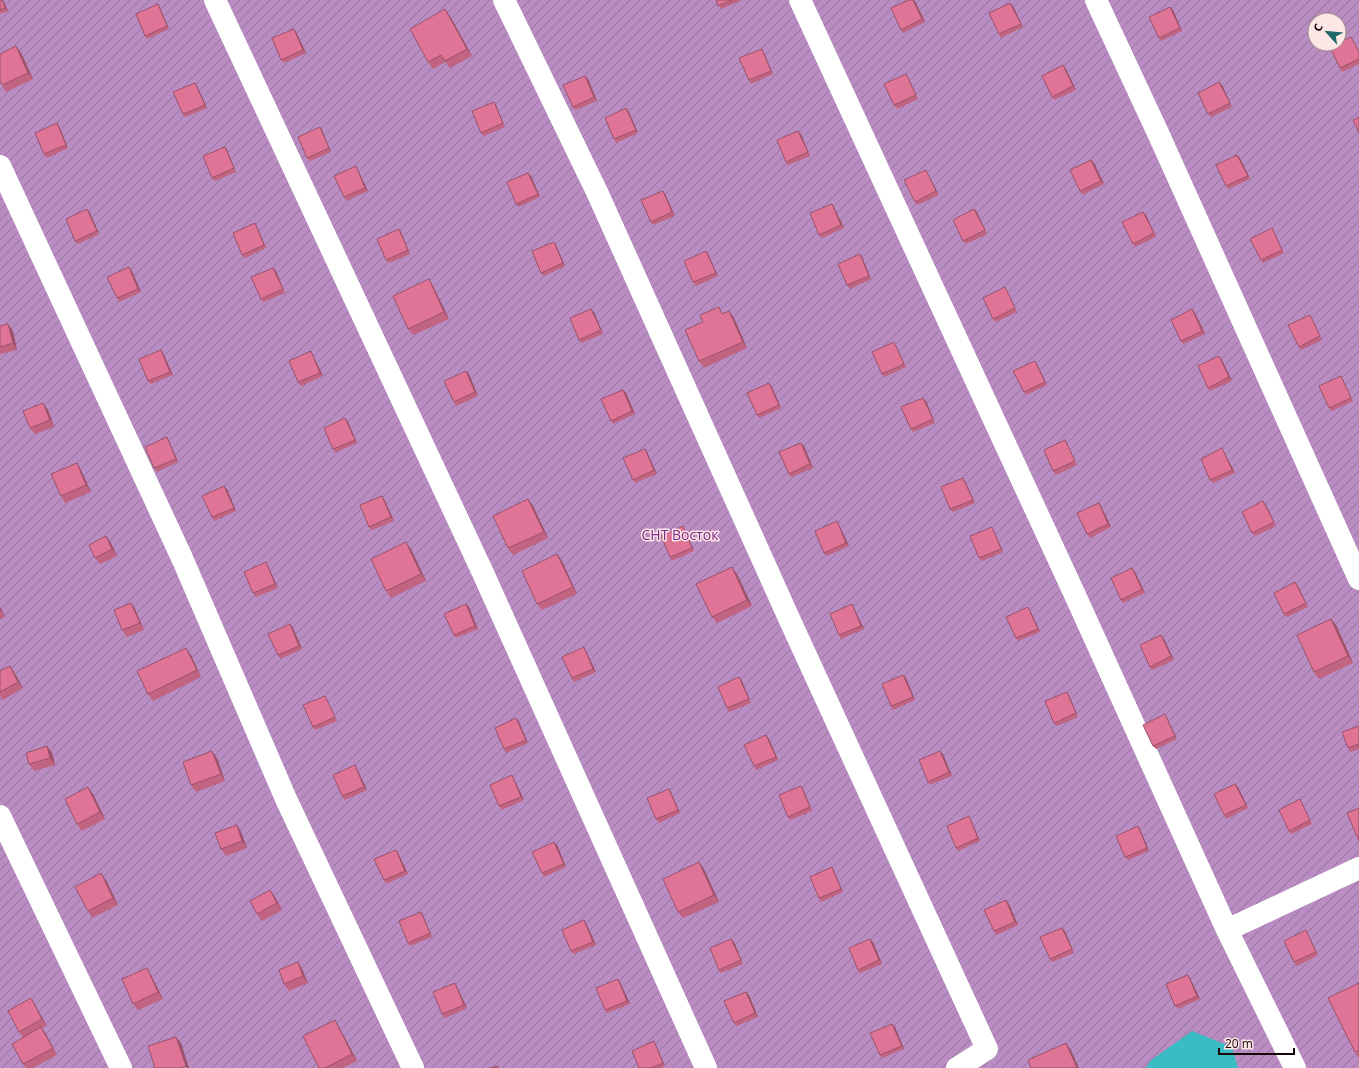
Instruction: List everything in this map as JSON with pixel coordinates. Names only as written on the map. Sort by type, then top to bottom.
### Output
[{"type":"lane","points":[[215,0],[480,566],[706,1068]]},
{"type":"lane","points":[[504,0],[596,192],[789,618],[987,1049],[957,1068]]},
{"type":"lane","points":[[800,0],[1072,588],[1228,930],[1295,1068]]},
{"type":"lane","points":[[1096,0],[1158,133],[1359,579]]},
{"type":"lane","points":[[0,166],[182,558],[286,799],[413,1068]]},
{"type":"lane","points":[[0,816],[121,1068]]},
{"type":"lane","points":[[1228,930],[1359,868]]},
{"type":"green space","name":"СНТ Восток","points":[[0,0],[1359,0],[1359,1068],[0,1068]]},
{"type":"water","points":[[1192,1031],[1232,1047],[1238,1068],[1146,1068],[1150,1061]]},
{"type":"building","points":[[0,0],[2,0],[5,8],[0,10]]},
{"type":"building","points":[[716,0],[732,0],[718,6]]},
{"type":"building","points":[[908,0],[913,0],[922,19],[901,30],[891,8]]},
{"type":"building","points":[[1010,3],[1021,24],[999,34],[989,13]]},
{"type":"building","points":[[158,4],[167,26],[145,36],[136,14]]},
{"type":"building","points":[[1170,7],[1180,28],[1159,38],[1149,17]]},
{"type":"building","points":[[445,9],[467,49],[445,61],[441,55],[428,62],[410,29]]},
{"type":"building","points":[[294,29],[303,50],[281,60],[272,38]]},
{"type":"building","points":[[1351,37],[1359,52],[1359,59],[1340,68],[1332,52],[1347,52],[1347,39]]},
{"type":"building","points":[[16,46],[28,73],[2,85],[0,81],[0,54]]},
{"type":"building","points":[[762,49],[771,71],[749,80],[739,58]]},
{"type":"building","points":[[1063,65],[1073,86],[1052,97],[1042,76]]},
{"type":"building","points":[[906,74],[916,95],[894,105],[884,84]]},
{"type":"building","points":[[585,76],[594,97],[573,107],[563,85]]},
{"type":"building","points":[[1219,82],[1230,103],[1208,114],[1198,93]]},
{"type":"building","points":[[195,83],[205,105],[183,114],[173,92]]},
{"type":"building","points":[[494,102],[503,123],[481,133],[472,111]]},
{"type":"building","points":[[626,108],[636,130],[614,139],[605,118]]},
{"type":"building","points":[[1359,117],[1359,133],[1353,120]]},
{"type":"building","points":[[57,123],[66,145],[44,154],[35,133]]},
{"type":"building","points":[[320,127],[329,148],[307,158],[298,137]]},
{"type":"building","points":[[798,131],[808,152],[786,162],[777,140]]},
{"type":"building","points":[[225,147],[234,168],[212,178],[203,156]]},
{"type":"building","points":[[1237,155],[1248,176],[1226,186],[1216,165]]},
{"type":"building","points":[[1091,160],[1101,181],[1080,191],[1070,170]]},
{"type":"building","points":[[356,166],[365,188],[344,197],[334,176]]},
{"type":"building","points":[[926,170],[936,191],[915,202],[904,180]]},
{"type":"building","points":[[528,173],[538,194],[516,204],[507,182]]},
{"type":"building","points":[[663,191],[672,212],[651,222],[641,200]]},
{"type":"building","points":[[832,204],[841,225],[819,235],[810,213]]},
{"type":"building","points":[[87,209],[97,231],[75,241],[66,219]]},
{"type":"building","points":[[974,209],[985,230],[963,241],[953,220]]},
{"type":"building","points":[[1143,212],[1154,233],[1133,244],[1122,222]]},
{"type":"building","points":[[255,223],[264,245],[242,255],[233,233]]},
{"type":"building","points":[[1272,228],[1282,250],[1261,260],[1250,239]]},
{"type":"building","points":[[399,229],[408,250],[386,260],[377,239]]},
{"type":"building","points":[[554,242],[563,263],[541,273],[532,251]]},
{"type":"building","points":[[706,251],[716,273],[693,282],[684,261]]},
{"type":"building","points":[[860,254],[869,276],[847,285],[838,264]]},
{"type":"building","points":[[129,267],[138,289],[117,298],[107,277]]},
{"type":"building","points":[[273,268],[283,289],[261,299],[251,277]]},
{"type":"building","points":[[429,279],[444,312],[408,329],[393,296]]},
{"type":"building","points":[[1005,287],[1015,308],[993,319],[983,298]]},
{"type":"building","points":[[719,307],[722,314],[729,311],[743,342],[699,361],[685,330],[703,322],[700,315]]},
{"type":"building","points":[[591,309],[601,330],[579,340],[570,318]]},
{"type":"building","points":[[1192,309],[1202,331],[1181,341],[1171,320]]},
{"type":"building","points":[[1310,315],[1320,336],[1299,347],[1288,325]]},
{"type":"building","points":[[8,324],[13,343],[0,347],[0,326]]},
{"type":"building","points":[[894,342],[904,364],[882,374],[872,352]]},
{"type":"building","points":[[161,350],[170,372],[148,381],[139,359]]},
{"type":"building","points":[[311,351],[320,373],[298,382],[289,361]]},
{"type":"building","points":[[1219,356],[1229,377],[1208,388],[1198,366]]},
{"type":"building","points":[[1035,361],[1045,382],[1024,392],[1013,371]]},
{"type":"building","points":[[466,371],[475,392],[454,402],[444,381]]},
{"type":"building","points":[[1341,376],[1351,398],[1329,408],[1319,386]]},
{"type":"building","points":[[769,383],[779,405],[757,415],[747,393]]},
{"type":"building","points":[[623,390],[632,411],[611,421],[601,399]]},
{"type":"building","points":[[923,398],[933,419],[911,429],[901,407]]},
{"type":"building","points":[[43,403],[50,420],[30,428],[23,411]]},
{"type":"building","points":[[345,418],[355,440],[333,449],[324,428]]},
{"type":"building","points":[[167,437],[176,459],[154,468],[145,447]]},
{"type":"building","points":[[1065,440],[1075,461],[1053,471],[1044,450]]},
{"type":"building","points":[[801,443],[810,464],[789,474],[779,452]]},
{"type":"building","points":[[1222,448],[1232,470],[1210,480],[1201,459]]},
{"type":"building","points":[[645,449],[654,470],[633,480],[623,458]]},
{"type":"building","points":[[77,463],[86,485],[61,496],[51,474]]},
{"type":"building","points":[[963,478],[973,500],[950,509],[941,487]]},
{"type":"building","points":[[224,486],[234,508],[212,517],[202,496]]},
{"type":"building","points":[[382,496],[391,517],[369,527],[360,505]]},
{"type":"building","points":[[528,499],[544,532],[508,548],[493,516]]},
{"type":"building","points":[[1263,501],[1274,522],[1252,533],[1242,512]]},
{"type":"building","points":[[1099,503],[1108,524],[1087,534],[1077,513]]},
{"type":"building","points":[[837,521],[846,543],[824,553],[815,531]]},
{"type":"building","points":[[683,526],[692,548],[670,557],[661,536]]},
{"type":"building","points":[[992,527],[1001,549],[979,558],[970,536]]},
{"type":"building","points":[[106,536],[112,549],[95,558],[89,545]]},
{"type":"building","points":[[406,542],[421,574],[386,591],[371,559]]},
{"type":"building","points":[[557,554],[573,587],[537,604],[522,571]]},
{"type":"building","points":[[266,562],[275,584],[253,593],[244,572]]},
{"type":"building","points":[[732,567],[747,600],[712,617],[696,584]]},
{"type":"building","points":[[1132,568],[1142,589],[1121,600],[1111,578]]},
{"type":"building","points":[[1295,582],[1306,603],[1284,614],[1274,593]]},
{"type":"building","points":[[131,603],[140,623],[122,630],[114,610]]},
{"type":"building","points":[[466,604],[475,626],[454,635],[444,614]]},
{"type":"building","points":[[852,604],[861,626],[839,635],[830,614]]},
{"type":"building","points":[[1028,607],[1038,629],[1016,638],[1006,617]]},
{"type":"building","points":[[1331,619],[1348,656],[1314,672],[1297,635]]},
{"type":"building","points":[[290,624],[299,646],[278,655],[268,634]]},
{"type":"building","points":[[1161,635],[1171,656],[1150,667],[1140,645]]},
{"type":"building","points":[[584,647],[593,669],[572,678],[562,657]]},
{"type":"building","points":[[186,648],[197,670],[148,694],[137,671]]},
{"type":"building","points":[[10,666],[18,682],[0,692],[0,671]]},
{"type":"building","points":[[903,675],[913,697],[891,706],[882,684]]},
{"type":"building","points":[[739,677],[749,699],[727,708],[718,687]]},
{"type":"building","points":[[1067,692],[1076,713],[1054,723],[1045,701]]},
{"type":"building","points":[[325,696],[335,717],[313,727],[303,705]]},
{"type":"building","points":[[1165,714],[1175,736],[1153,746],[1143,725]]},
{"type":"building","points":[[516,718],[526,740],[504,749],[495,728]]},
{"type":"building","points":[[1359,726],[1359,744],[1348,748],[1342,732]]},
{"type":"building","points":[[766,735],[776,757],[754,766],[744,745]]},
{"type":"building","points":[[47,746],[50,758],[29,764],[26,753]]},
{"type":"building","points":[[212,751],[221,774],[191,785],[183,762]]},
{"type":"building","points":[[940,751],[949,772],[928,782],[919,760]]},
{"type":"building","points":[[355,765],[364,787],[342,796],[333,775]]},
{"type":"building","points":[[512,775],[521,797],[499,806],[490,785]]},
{"type":"building","points":[[1235,784],[1246,805],[1224,815],[1214,794]]},
{"type":"building","points":[[801,786],[810,807],[788,817],[779,795]]},
{"type":"building","points":[[88,787],[100,812],[77,824],[65,799]]},
{"type":"building","points":[[669,789],[678,810],[656,819],[647,798]]},
{"type":"building","points":[[1300,799],[1310,820],[1289,831],[1279,810]]},
{"type":"building","points":[[1359,808],[1359,841],[1347,813]]},
{"type":"building","points":[[969,816],[978,838],[956,848],[947,826]]},
{"type":"building","points":[[237,825],[242,841],[221,849],[215,833]]},
{"type":"building","points":[[1138,826],[1147,848],[1125,857],[1116,836]]},
{"type":"building","points":[[554,842],[564,864],[542,873],[532,852]]},
{"type":"building","points":[[396,850],[405,871],[384,880],[374,859]]},
{"type":"building","points":[[699,862],[714,895],[678,912],[663,879]]},
{"type":"building","points":[[832,867],[841,889],[819,898],[810,877]]},
{"type":"building","points":[[101,873],[113,898],[88,911],[75,887]]},
{"type":"building","points":[[270,890],[277,903],[257,914],[250,901]]},
{"type":"building","points":[[1006,900],[1015,922],[994,931],[984,910]]},
{"type":"building","points":[[421,912],[430,933],[408,943],[399,921]]},
{"type":"building","points":[[584,920],[593,942],[571,951],[562,930]]},
{"type":"building","points":[[1062,928],[1072,949],[1050,959],[1040,937]]},
{"type":"building","points":[[1306,930],[1316,952],[1294,962],[1284,941]]},
{"type":"building","points":[[731,939],[741,960],[719,970],[710,948]]},
{"type":"building","points":[[870,939],[879,960],[858,970],[849,948]]},
{"type":"building","points":[[298,962],[303,976],[284,984],[279,970]]},
{"type":"building","points":[[147,968],[158,992],[133,1004],[122,979]]},
{"type":"building","points":[[1188,975],[1197,996],[1175,1006],[1166,984]]},
{"type":"building","points":[[618,979],[627,1001],[605,1010],[596,988]]},
{"type":"building","points":[[455,983],[464,1005],[442,1014],[433,992]]},
{"type":"building","points":[[1359,983],[1359,1050],[1355,1052],[1328,998]]},
{"type":"building","points":[[746,992],[755,1013],[734,1023],[724,1001]]},
{"type":"building","points":[[31,998],[42,1019],[19,1032],[8,1011]]},
{"type":"building","points":[[335,1020],[352,1054],[325,1068],[319,1068],[303,1036]]},
{"type":"building","points":[[892,1024],[902,1046],[880,1055],[870,1033]]},
{"type":"building","points":[[41,1027],[53,1048],[23,1064],[12,1044]]},
{"type":"building","points":[[176,1037],[186,1066],[180,1068],[155,1068],[148,1046]]},
{"type":"building","points":[[654,1041],[663,1063],[651,1068],[639,1068],[632,1051]]},
{"type":"building","points":[[1066,1043],[1077,1068],[1031,1068],[1028,1060]]}]
